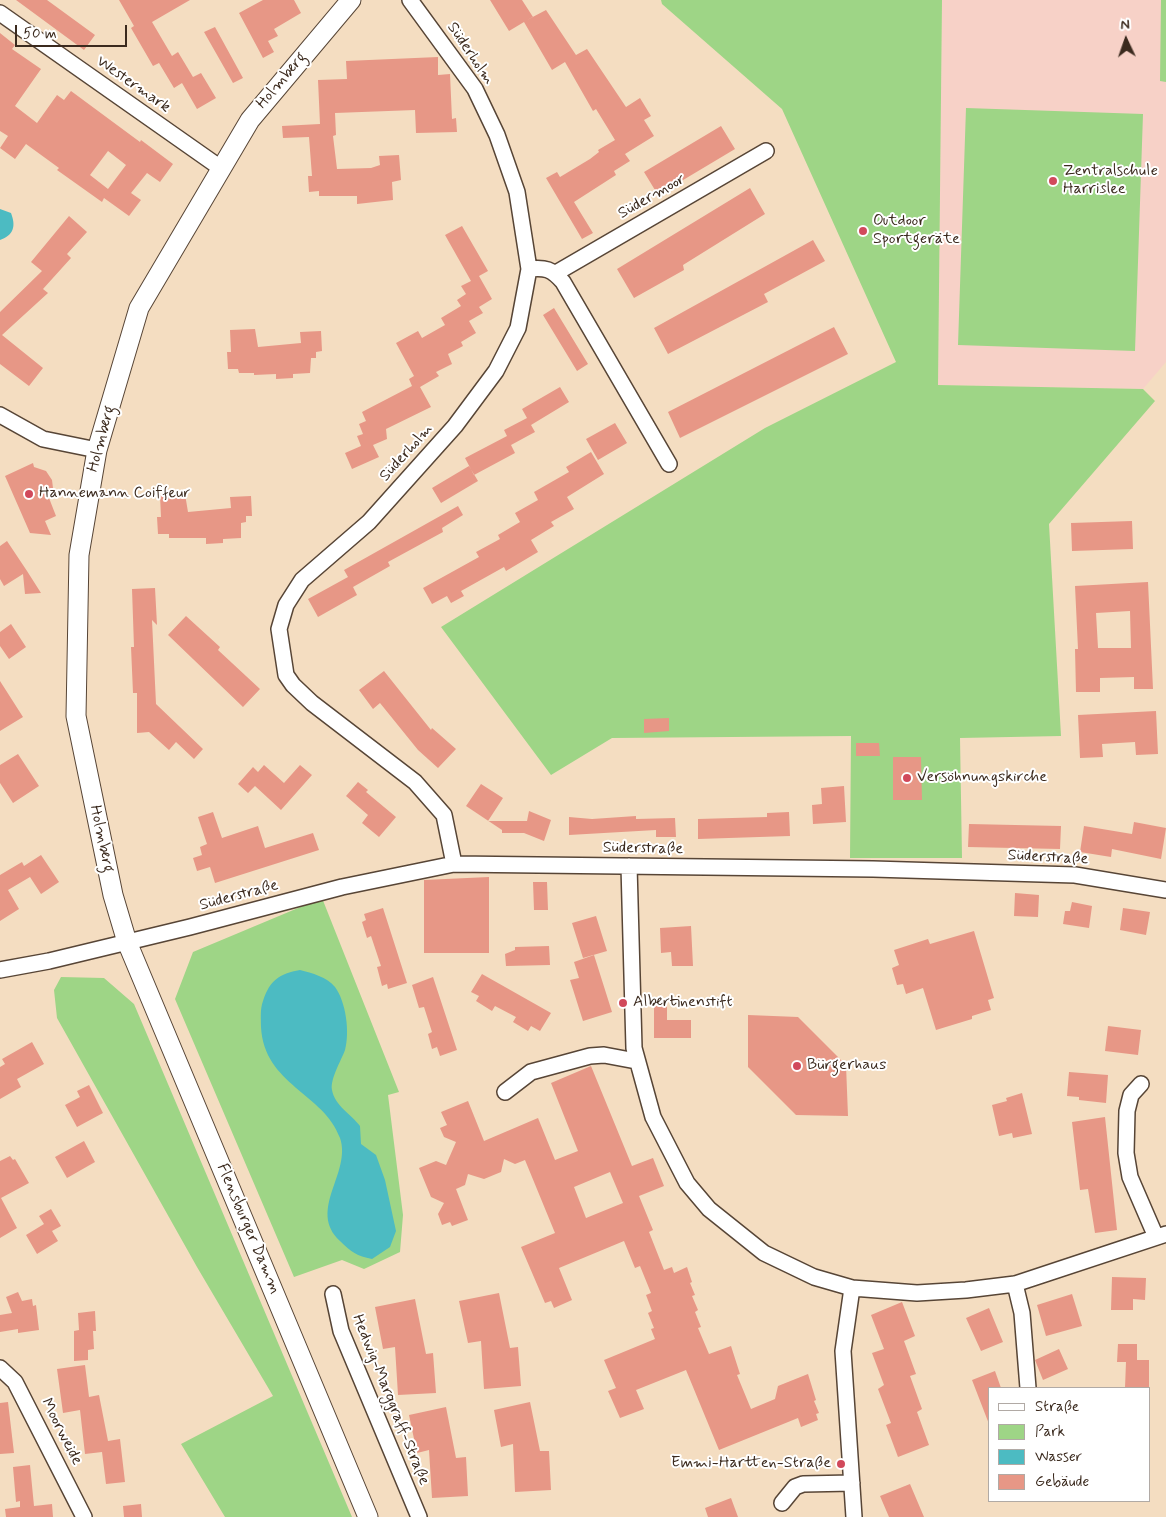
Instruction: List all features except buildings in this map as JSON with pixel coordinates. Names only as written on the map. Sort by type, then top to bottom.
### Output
[{"type":"street","name":"Holmberg","points":[[127,942],[110,885],[76,716],[79,555],[97,450],[139,308],[262,104],[351,0]]},
{"type":"street","name":"Süderholm","points":[[410,0],[474,89],[491,122],[518,192],[529,269],[518,328],[496,371],[455,426],[369,522],[302,580],[286,605],[279,629],[286,675],[293,685],[415,782],[444,815],[454,864]]},
{"type":"street","name":"Westermark","points":[[0,14],[222,169]]},
{"type":"street","name":"Südermoor","points":[[556,273],[766,151]]},
{"type":"street","points":[[529,269],[544,267],[556,273],[669,464]]},
{"type":"street","points":[[0,415],[43,439],[97,450]]},
{"type":"street","name":"Süderstraße","points":[[0,970],[49,961],[342,887],[454,864],[900,870],[1075,875],[1166,890]]},
{"type":"street","points":[[629,866],[634,1048],[652,1117],[687,1183],[710,1209],[764,1253],[814,1277],[852,1288],[917,1293],[966,1290],[1015,1284],[1161,1236],[1130,1177],[1126,1153],[1127,1111],[1131,1095],[1141,1084]]},
{"type":"street","name":"Flensburger Damm","points":[[127,942],[368,1517]]},
{"type":"street","points":[[505,1092],[531,1072],[590,1056],[604,1055],[636,1061]]},
{"type":"street","points":[[1015,1284],[1022,1313],[1028,1387]]},
{"type":"street","points":[[852,1288],[843,1351],[854,1517]]},
{"type":"street","name":"Hedwig-Marggraff-Straße","points":[[333,1294],[341,1332],[419,1517]]},
{"type":"street","name":"Moorweide","points":[[0,1368],[15,1382],[84,1517]]},
{"type":"street","points":[[782,1504],[795,1487],[803,1484],[852,1482]]},
{"type":"shaded area","name":"Zentralschule Harrislee","points":[[942,0],[1166,0],[1166,362],[1143,389],[938,385]]},
{"type":"green space","points":[[661,0],[942,0],[938,385],[1143,389],[1155,401],[1049,524],[1061,736],[960,738],[962,858],[850,858],[851,736],[612,738],[551,775],[441,627],[765,428],[896,362],[782,109],[662,4]]},
{"type":"green space","points":[[1161,0],[1166,0],[1166,82],[1160,81]]},
{"type":"green space","points":[[966,108],[1143,114],[1135,351],[958,345]]},
{"type":"green space","points":[[322,898],[399,1092],[388,1095],[403,1215],[400,1252],[364,1269],[342,1260],[294,1277],[175,999],[193,952]]},
{"type":"green space","points":[[61,977],[104,978],[134,1004],[352,1517],[225,1517],[181,1444],[273,1396],[197,1267],[57,1018],[54,990]]},
{"type":"water","points":[[0,209],[11,213],[13,230],[8,236],[0,240]]},
{"type":"water","points":[[300,970],[319,976],[335,987],[342,1001],[346,1017],[347,1035],[345,1050],[334,1075],[332,1090],[336,1101],[360,1126],[361,1144],[376,1155],[385,1180],[396,1231],[390,1247],[372,1259],[351,1251],[331,1229],[328,1217],[329,1204],[340,1164],[342,1151],[340,1138],[332,1123],[321,1110],[283,1076],[272,1062],[265,1047],[261,1027],[261,1014],[266,994],[276,979]]},
{"type":"place","name":"Zentralschule Harrislee","points":[[1053,181]]},
{"type":"place","name":"Outdoor Sportgeräte","points":[[863,231]]},
{"type":"place","name":"Hannemann Coiffeur","points":[[29,494]]},
{"type":"place","name":"Versöhnungskirche","points":[[907,778]]},
{"type":"place","name":"Albertinenstift","points":[[623,1003]]},
{"type":"place","name":"Bürgerhaus","points":[[797,1066]]},
{"type":"place","name":"Emmi-Hartten-Straße","points":[[841,1464]]}]
